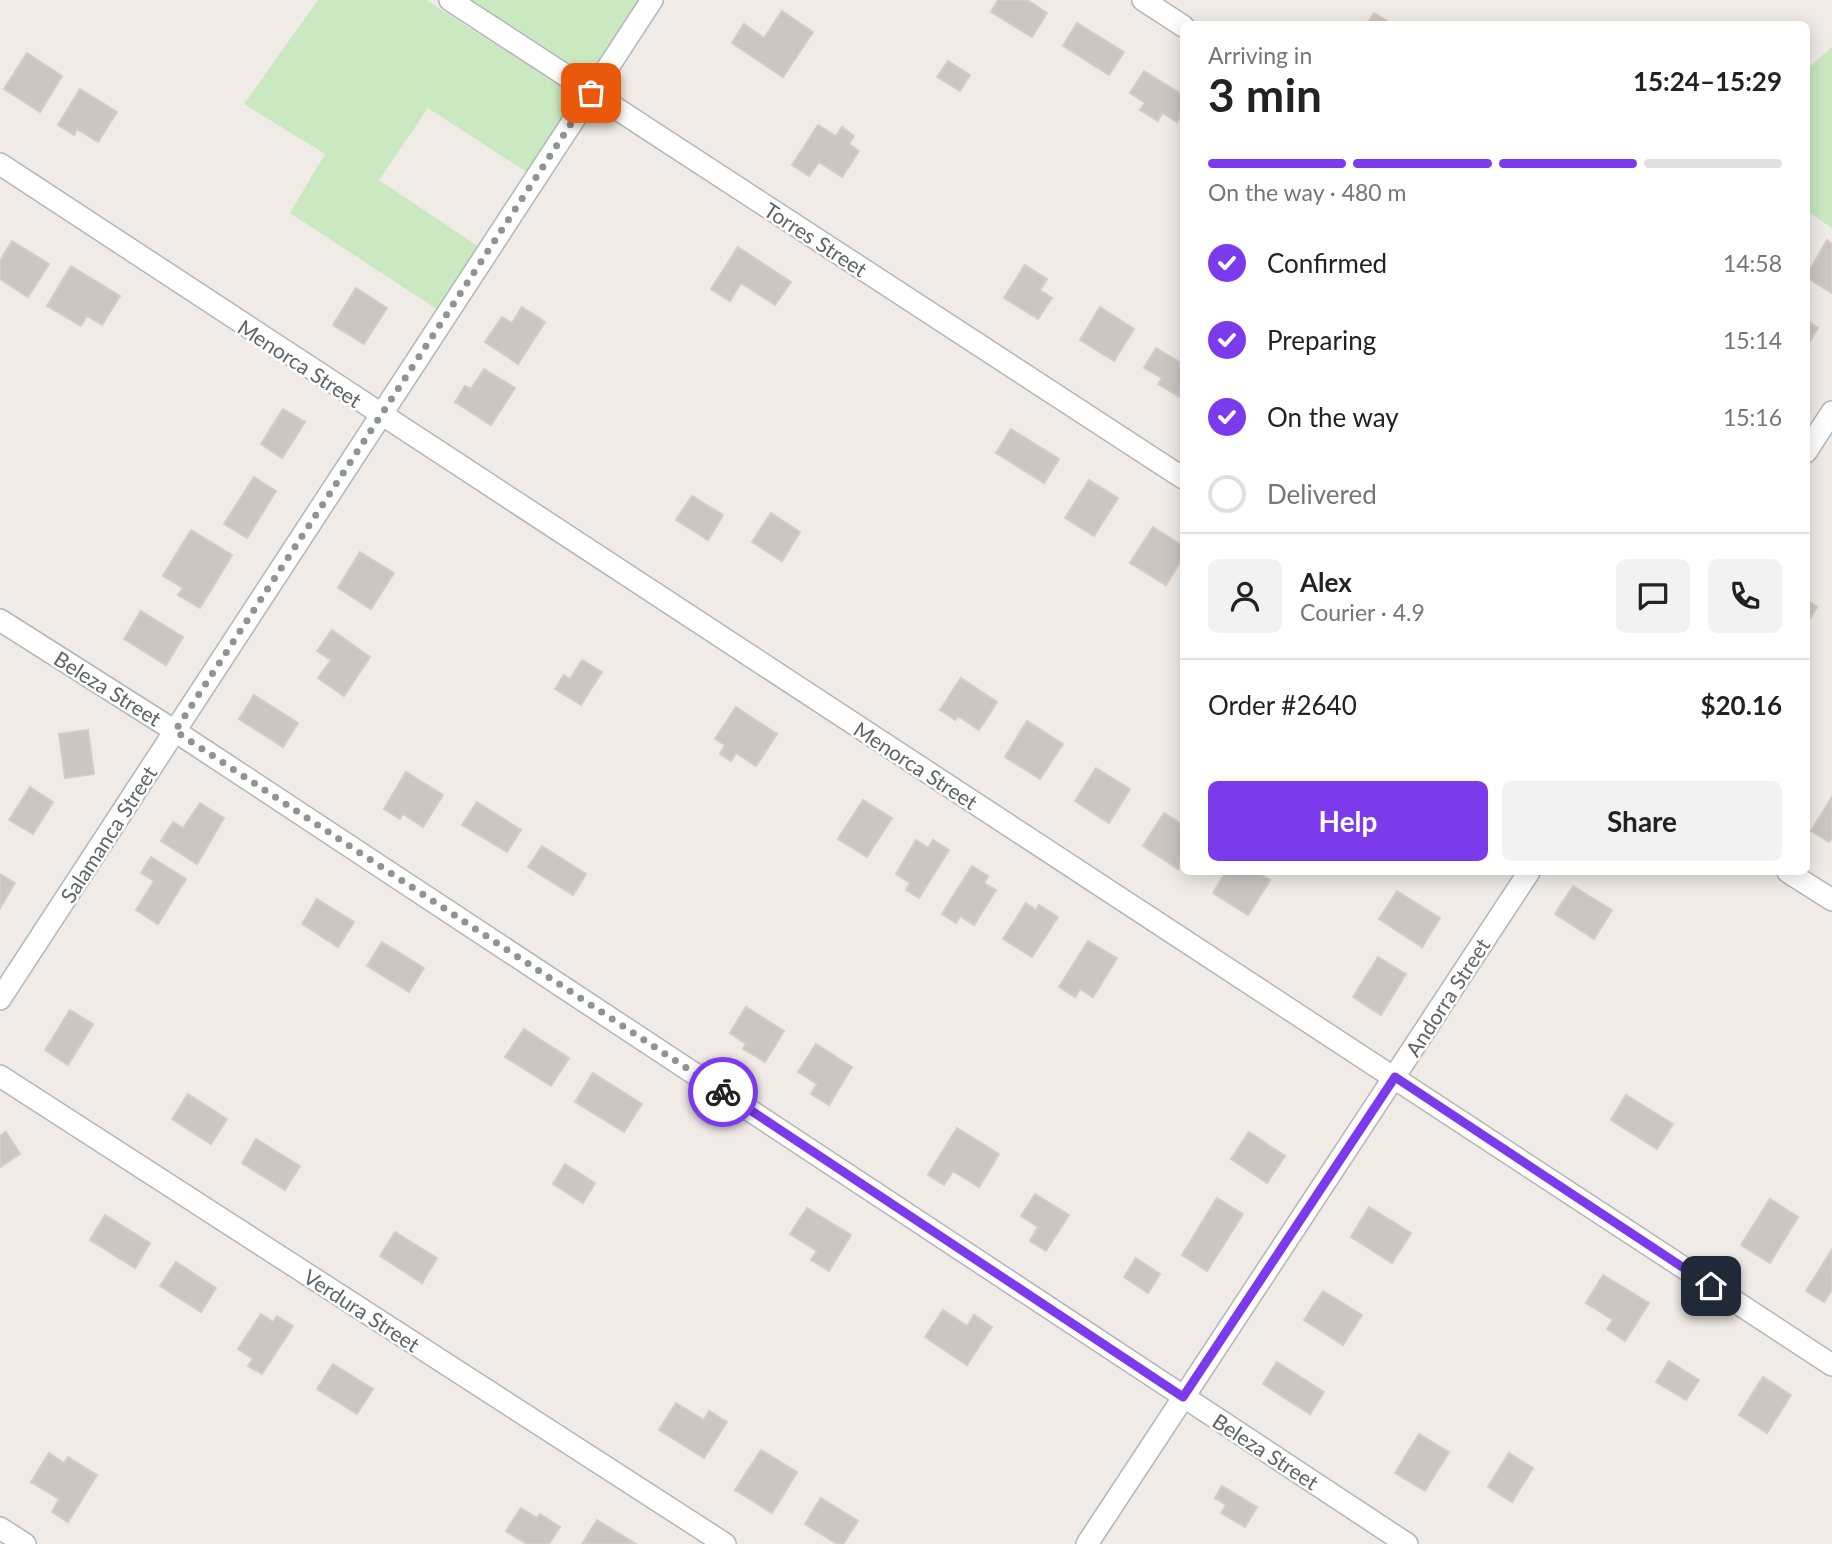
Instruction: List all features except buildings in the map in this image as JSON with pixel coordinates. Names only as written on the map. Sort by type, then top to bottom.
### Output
[{"type":"street","name":"Torres Street","points":[[450,0],[1180,476]]},
{"type":"street","name":"Salamanca Street","points":[[0,999],[652,0]]},
{"type":"street","points":[[1143,0],[1180,24]]},
{"type":"street","name":"Menorca Street","points":[[0,164],[380,416],[1832,1365]]},
{"type":"street","points":[[1815,442],[1832,412]]},
{"type":"street","name":"Beleza Street","points":[[0,620],[175,731],[1407,1544]]},
{"type":"street","name":"Andorra Street","points":[[1087,1544],[1527,875]]},
{"type":"street","points":[[1793,875],[1832,900]]},
{"type":"street","name":"Verdura Street","points":[[0,1076],[725,1544]]},
{"type":"street","points":[[0,1528],[25,1544]]},
{"type":"green space","points":[[318,0],[426,0],[578,97],[528,173],[428,108],[379,180],[479,247],[438,310],[290,213],[325,154],[244,104]]},
{"type":"green space","points":[[469,0],[641,0],[589,79]]},
{"type":"green space","points":[[1832,47],[1832,228],[1810,214],[1810,66]]},
{"type":"way so far","points":[[591,93],[175,731],[723,1092]]},
{"type":"route","points":[[723,1092],[1183,1397],[1395,1077],[1711,1286]]}]
